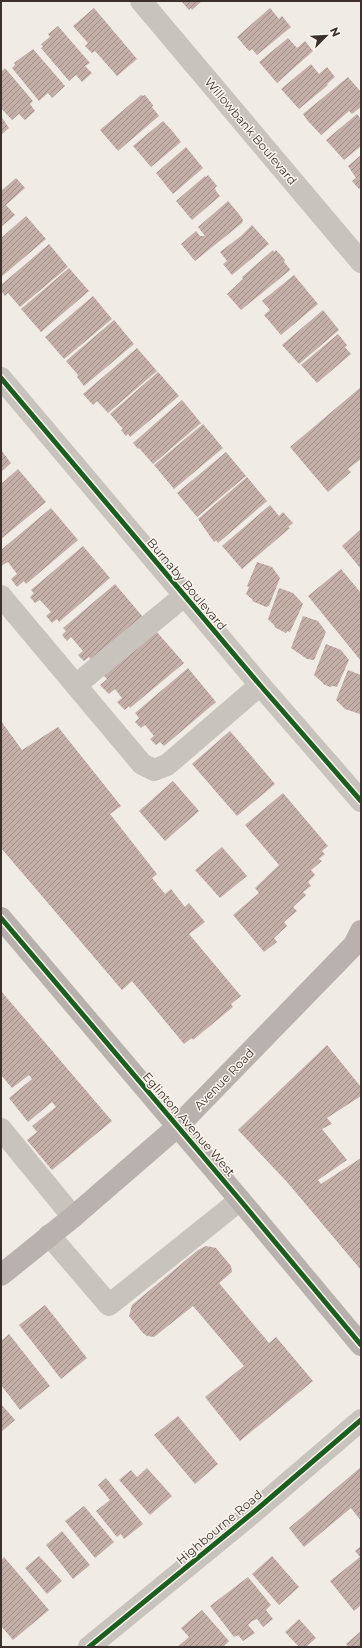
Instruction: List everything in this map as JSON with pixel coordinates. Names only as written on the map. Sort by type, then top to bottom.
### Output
[{"type":"main road","name":"Eglinton Avenue West","points":[[1,918],[361,1345]]},
{"type":"main road","name":"Avenue Road","points":[[1,1275],[73,1217],[177,1127],[354,946],[361,931]]},
{"type":"street","name":"Willowbank Boulevard","points":[[141,1],[361,262]]},
{"type":"street","name":"Burnaby Boulevard","points":[[1,378],[184,596],[361,801]]},
{"type":"street","points":[[1,596],[142,764],[154,770],[167,765],[260,685]]},
{"type":"street","points":[[76,685],[184,596]]},
{"type":"street","points":[[1,1129],[73,1217]]},
{"type":"street","points":[[49,1235],[109,1305],[240,1200]]},
{"type":"street","name":"Highbourne Road","points":[[89,1647],[254,1511],[361,1420]]},
{"type":"building","points":[[181,1],[202,1],[192,10],[191,8],[189,10]]},
{"type":"building","points":[[94,8],[137,59],[117,76],[95,51],[92,53],[85,46],[88,43],[73,26]]},
{"type":"building","points":[[270,8],[279,19],[282,16],[291,27],[257,55],[252,49],[249,51],[237,37]]},
{"type":"building","points":[[58,26],[90,63],[85,66],[92,73],[82,82],[76,75],[69,81],[41,48],[43,47],[41,44],[50,37],[48,34]]},
{"type":"building","points":[[288,38],[297,48],[305,41],[313,51],[277,83],[259,62]]},
{"type":"building","points":[[33,49],[65,86],[52,98],[48,93],[39,101],[12,68],[15,65],[14,63]]},
{"type":"building","points":[[311,64],[319,74],[327,67],[335,77],[327,84],[328,85],[299,109],[281,89]]},
{"type":"building","points":[[5,68],[33,101],[30,104],[35,111],[25,120],[19,114],[12,120],[1,108],[1,72]]},
{"type":"building","points":[[348,77],[361,92],[361,107],[352,114],[349,111],[321,135],[303,114]]},
{"type":"building","points":[[141,95],[145,95],[159,116],[118,151],[100,130]]},
{"type":"building","points":[[357,114],[361,119],[361,146],[344,160],[326,140]]},
{"type":"building","points":[[1,116],[9,128],[1,135]]},
{"type":"building","points":[[163,121],[181,142],[151,167],[133,146]]},
{"type":"building","points":[[186,147],[203,168],[173,194],[156,173]]},
{"type":"building","points":[[361,155],[361,188],[359,189],[352,181],[356,178],[348,166]]},
{"type":"building","points":[[208,175],[217,186],[215,188],[220,196],[192,220],[176,201]]},
{"type":"building","points":[[16,178],[25,188],[6,205],[15,215],[1,227],[1,191]]},
{"type":"building","points":[[228,201],[243,220],[242,223],[195,261],[181,244],[196,231],[200,236],[205,236],[198,227]]},
{"type":"building","points":[[26,216],[46,239],[1,277],[1,238]]},
{"type":"building","points":[[252,225],[269,244],[232,275],[223,264],[227,261],[220,252],[241,236]]},
{"type":"building","points":[[49,244],[68,267],[20,307],[8,293],[5,296],[1,291],[1,285]]},
{"type":"building","points":[[273,250],[274,252],[276,250],[285,260],[284,262],[290,269],[289,271],[241,310],[227,294],[243,279],[242,277]]},
{"type":"building","points":[[69,268],[89,291],[41,332],[21,309]]},
{"type":"building","points":[[294,275],[318,304],[281,335],[264,315],[270,310],[262,301]]},
{"type":"building","points":[[93,296],[112,319],[64,359],[45,337]]},
{"type":"building","points":[[323,310],[339,330],[299,364],[282,345]]},
{"type":"building","points":[[114,320],[134,344],[84,386],[77,377],[78,375],[66,361]]},
{"type":"building","points":[[338,334],[347,345],[345,347],[351,354],[317,383],[301,365]]},
{"type":"building","points":[[137,348],[157,371],[108,413],[97,401],[93,405],[83,394]]},
{"type":"building","points":[[158,372],[179,396],[130,437],[128,434],[126,436],[121,430],[123,429],[110,414]]},
{"type":"building","points":[[361,387],[361,459],[348,469],[351,472],[328,492],[290,447]]},
{"type":"building","points":[[182,400],[201,423],[153,464],[133,443]]},
{"type":"building","points":[[203,424],[223,448],[174,489],[154,465]]},
{"type":"building","points":[[1,450],[11,463],[1,472]]},
{"type":"building","points":[[226,452],[246,476],[197,517],[177,493]]},
{"type":"building","points":[[18,469],[46,502],[1,539],[1,484]]},
{"type":"building","points":[[247,477],[267,501],[218,543],[216,540],[214,542],[198,519]]},
{"type":"building","points":[[270,505],[279,516],[283,512],[293,523],[288,527],[290,528],[242,569],[222,546]]},
{"type":"building","points":[[51,508],[78,540],[26,584],[24,581],[17,587],[11,579],[17,574],[8,562],[1,566],[1,550]]},
{"type":"building","points":[[361,529],[361,569],[342,546]]},
{"type":"building","points":[[83,546],[110,578],[59,622],[57,619],[52,623],[46,616],[51,612],[40,600],[35,603],[30,597],[34,593],[31,590]]},
{"type":"building","points":[[257,562],[272,567],[280,578],[269,606],[266,607],[252,601],[253,600],[246,594],[249,587],[247,586]]},
{"type":"building","points":[[341,569],[361,593],[361,661],[308,596]]},
{"type":"building","points":[[115,584],[143,617],[92,661],[89,657],[84,661],[78,655],[83,651],[71,637],[67,641],[62,635],[66,631],[63,628]]},
{"type":"building","points":[[279,588],[293,593],[303,604],[290,632],[287,631],[286,633],[274,627],[275,626],[268,619]]},
{"type":"building","points":[[303,616],[318,621],[326,632],[314,660],[307,659],[291,648]]},
{"type":"building","points":[[156,631],[184,663],[130,708],[129,706],[125,710],[117,702],[122,698],[115,689],[109,694],[100,685],[107,679],[103,675]]},
{"type":"building","points":[[326,644],[341,650],[349,660],[337,687],[330,687],[323,684],[314,675]]},
{"type":"building","points":[[188,668],[216,702],[164,746],[160,742],[156,745],[150,739],[154,736],[145,725],[141,728],[135,722],[139,718],[135,713]]},
{"type":"building","points":[[348,670],[361,675],[360,714],[345,709],[336,700]]},
{"type":"building","points":[[1,721],[22,750],[58,727],[121,806],[110,814],[157,874],[152,878],[165,894],[171,889],[185,907],[189,903],[205,922],[189,934],[241,996],[231,1004],[233,1007],[193,1040],[192,1038],[184,1044],[132,981],[122,990],[1,848]]},
{"type":"building","points":[[230,731],[275,784],[237,816],[192,764]]},
{"type":"building","points":[[173,781],[199,811],[165,841],[139,811]]},
{"type":"building","points":[[283,793],[328,846],[322,851],[325,854],[319,859],[322,861],[311,870],[315,875],[308,882],[311,886],[303,892],[306,895],[293,907],[297,911],[284,922],[287,926],[274,938],[277,942],[264,952],[233,915],[259,893],[255,888],[279,865],[245,825]]},
{"type":"building","points":[[222,847],[247,876],[220,898],[195,870]]},
{"type":"building","points":[[1,991],[112,1121],[52,1170],[27,1140],[37,1132],[32,1126],[56,1107],[52,1102],[28,1122],[9,1098],[32,1079],[29,1075],[12,1088],[1,1075]]},
{"type":"building","points":[[327,1045],[361,1087],[361,1096],[327,1118],[332,1124],[322,1129],[347,1160],[318,1180],[321,1184],[361,1158],[361,1270],[287,1182],[238,1130]]},
{"type":"building","points":[[206,1246],[216,1248],[231,1266],[232,1272],[219,1283],[269,1343],[276,1337],[313,1381],[240,1441],[205,1397],[244,1366],[193,1306],[154,1337],[147,1336],[143,1333],[129,1316],[132,1305],[198,1250]]},
{"type":"building","points":[[45,1305],[87,1358],[61,1379],[19,1325]]},
{"type":"building","points":[[9,1334],[50,1386],[20,1410],[1,1385],[1,1341]]},
{"type":"building","points":[[1,1404],[15,1420],[1,1432]]},
{"type":"building","points":[[178,1416],[218,1464],[195,1484],[154,1435]]},
{"type":"building","points":[[361,1467],[361,1521],[351,1508],[304,1547],[289,1528]]},
{"type":"building","points":[[147,1468],[172,1496],[150,1515],[119,1480],[131,1470],[137,1477]]},
{"type":"building","points":[[106,1478],[143,1524],[124,1539],[121,1534],[117,1537],[96,1511],[110,1500],[98,1485]]},
{"type":"building","points":[[84,1506],[114,1542],[95,1558],[65,1521]]},
{"type":"building","points":[[62,1531],[90,1565],[73,1579],[46,1545]]},
{"type":"building","points":[[361,1546],[361,1605],[354,1611],[330,1581],[360,1557],[355,1551]]},
{"type":"building","points":[[39,1556],[62,1581],[47,1594],[25,1568]]},
{"type":"building","points":[[272,1556],[299,1587],[279,1605],[252,1574]]},
{"type":"building","points":[[4,1557],[49,1610],[13,1640],[1,1626],[1,1560]]},
{"type":"building","points":[[248,1577],[271,1605],[266,1610],[273,1619],[263,1627],[257,1619],[252,1621],[248,1625],[255,1633],[243,1641],[238,1635],[234,1637],[210,1606]]},
{"type":"building","points":[[202,1610],[229,1641],[224,1646],[225,1647],[177,1647],[189,1637],[181,1628]]},
{"type":"building","points":[[299,1619],[316,1638],[306,1647],[299,1647],[285,1632]]},
{"type":"building","points":[[361,1631],[361,1647],[349,1647],[346,1644]]},
{"type":"cycle path","points":[[1,378],[260,685],[361,801]]},
{"type":"cycle path","points":[[1,918],[361,1345]]},
{"type":"cycle path","points":[[89,1647],[255,1511],[361,1420]]}]
